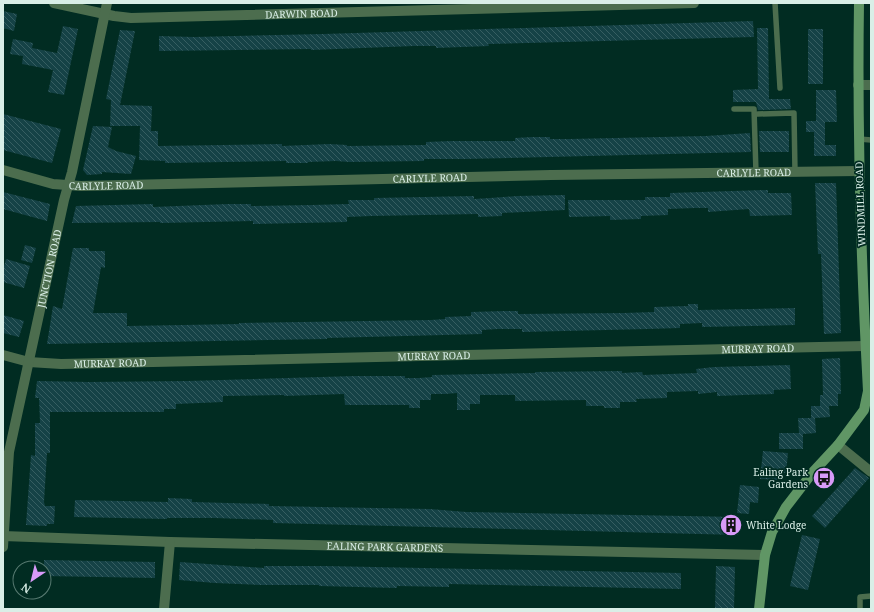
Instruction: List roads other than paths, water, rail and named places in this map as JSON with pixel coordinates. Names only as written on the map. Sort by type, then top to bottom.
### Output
[{"type":"main road","name":"WINDMILL ROAD","points":[[759,609],[765,555],[772,532],[786,507],[813,472],[838,445],[864,410],[868,391],[859,171],[859,3]]},
{"type":"street","name":"DARWIN ROAD","points":[[54,3],[130,18],[694,3]]},
{"type":"street","name":"JUNCTION ROAD","points":[[3,547],[9,452],[107,3]]},
{"type":"street","points":[[858,85],[871,85]]},
{"type":"street","name":"CARLYLE ROAD","points":[[3,170],[53,184],[68,186],[551,175],[859,171]]},
{"type":"street","name":"MURRAY ROAD","points":[[3,355],[29,362],[61,364],[865,346]]},
{"type":"street","points":[[838,445],[871,472]]},
{"type":"street","name":"EALING PARK GARDENS","points":[[4,536],[170,542],[765,555]]},
{"type":"street","points":[[164,609],[170,542]]},
{"type":"lane","points":[[775,3],[780,88]]},
{"type":"lane","points":[[734,109],[754,109],[756,173]]},
{"type":"lane","points":[[758,114],[794,112],[795,172]]},
{"type":"lane","points":[[859,139],[871,140]]},
{"type":"lane","points":[[860,609],[860,597],[871,596]]},
{"type":"place","name":"Ealing Park Gardens","points":[[824,478]]},
{"type":"place","name":"White Lodge","points":[[731,525]]}]
